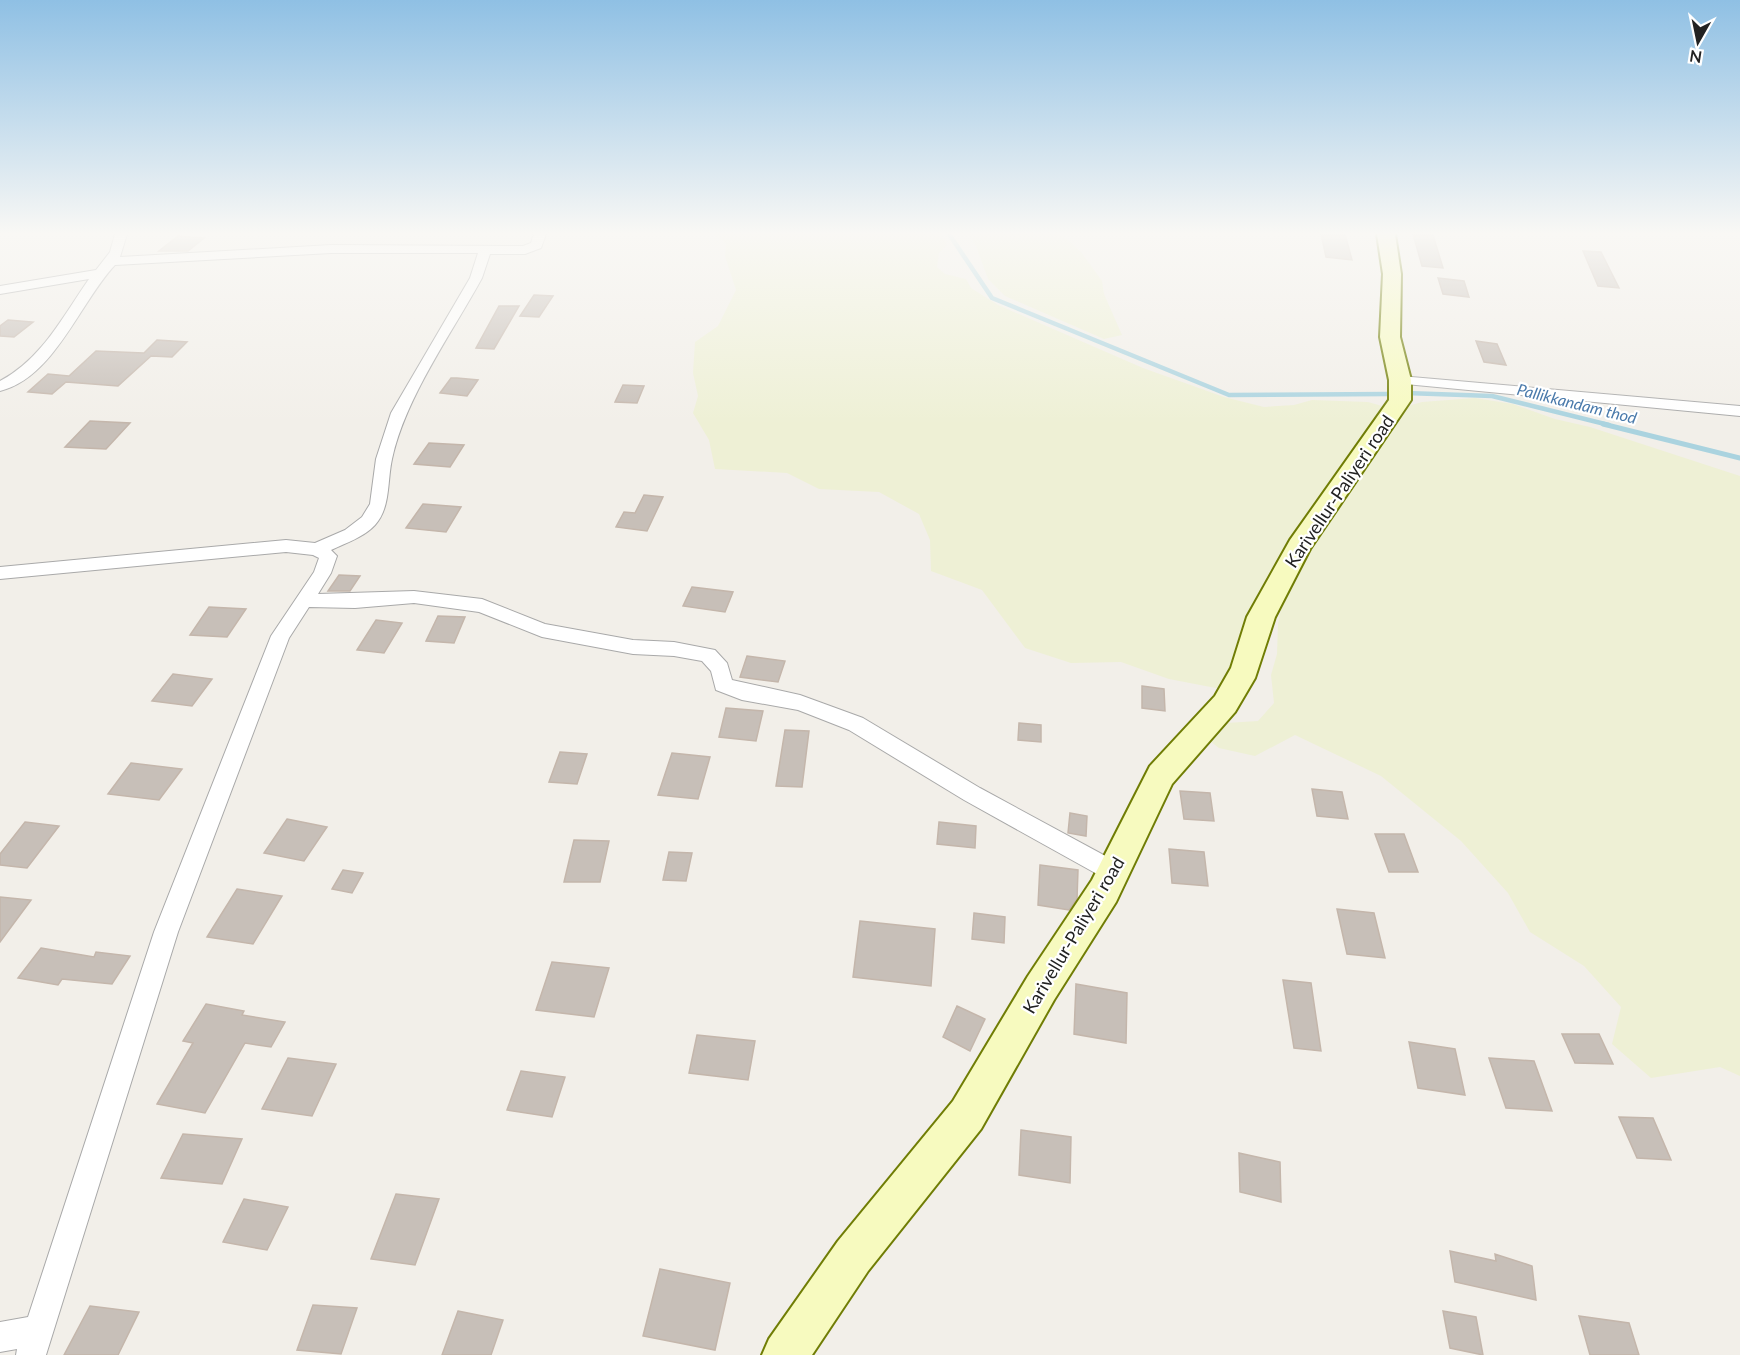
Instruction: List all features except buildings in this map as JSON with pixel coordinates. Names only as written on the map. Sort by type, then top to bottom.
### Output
[{"type":"street","points":[[0,387],[20,376],[46,349],[85,297]]},
{"type":"street","points":[[317,549],[351,534],[369,521],[378,504],[384,459],[399,413],[465,297]]},
{"type":"street","name":"Karivellur-Paliyeri road","points":[[785,1355],[853,1256],[967,1115],[1041,988],[1104,891],[1161,775],[1225,704],[1245,670],[1261,617],[1299,546],[1400,400],[1400,380],[1390,337],[1391,297]]},
{"type":"street","points":[[1400,380],[1740,411]]},
{"type":"street","points":[[0,573],[286,546],[317,549],[328,556],[322,573],[280,636],[166,932],[34,1343],[0,1337]]},
{"type":"street","points":[[304,600],[355,601],[414,597],[482,606],[542,630],[633,647],[674,649],[708,655],[720,668],[723,685],[742,692],[800,703],[856,724],[972,794],[1114,872]]},
{"type":"green space","points":[[732,297],[986,297],[998,305],[1143,368],[1224,397],[1264,407],[1294,405],[1312,400],[1368,402],[1389,408],[1279,555],[1236,662],[1221,689],[1169,679],[1121,662],[1071,663],[1025,648],[982,590],[931,571],[930,540],[919,514],[879,492],[819,489],[787,473],[715,469],[709,440],[693,413],[698,396],[693,373],[695,342],[718,326]]},
{"type":"green space","points":[[1008,297],[1105,297],[1122,335],[1104,339]]},
{"type":"green space","points":[[1475,398],[1513,404],[1740,476],[1740,1076],[1720,1067],[1651,1078],[1612,1044],[1621,1007],[1584,966],[1530,932],[1508,893],[1461,841],[1381,776],[1295,735],[1255,756],[1219,748],[1210,741],[1226,723],[1258,721],[1274,703],[1271,675],[1277,654],[1278,624],[1286,584],[1404,407],[1422,402]]},
{"type":"waterway","points":[[991,297],[1229,395],[1389,394]]},
{"type":"waterway","name":"Pallikkandam thod","points":[[1406,393],[1492,396],[1609,425]]},
{"type":"waterway","name":"Pallikkandam thod","points":[[1603,424],[1740,458]]}]
